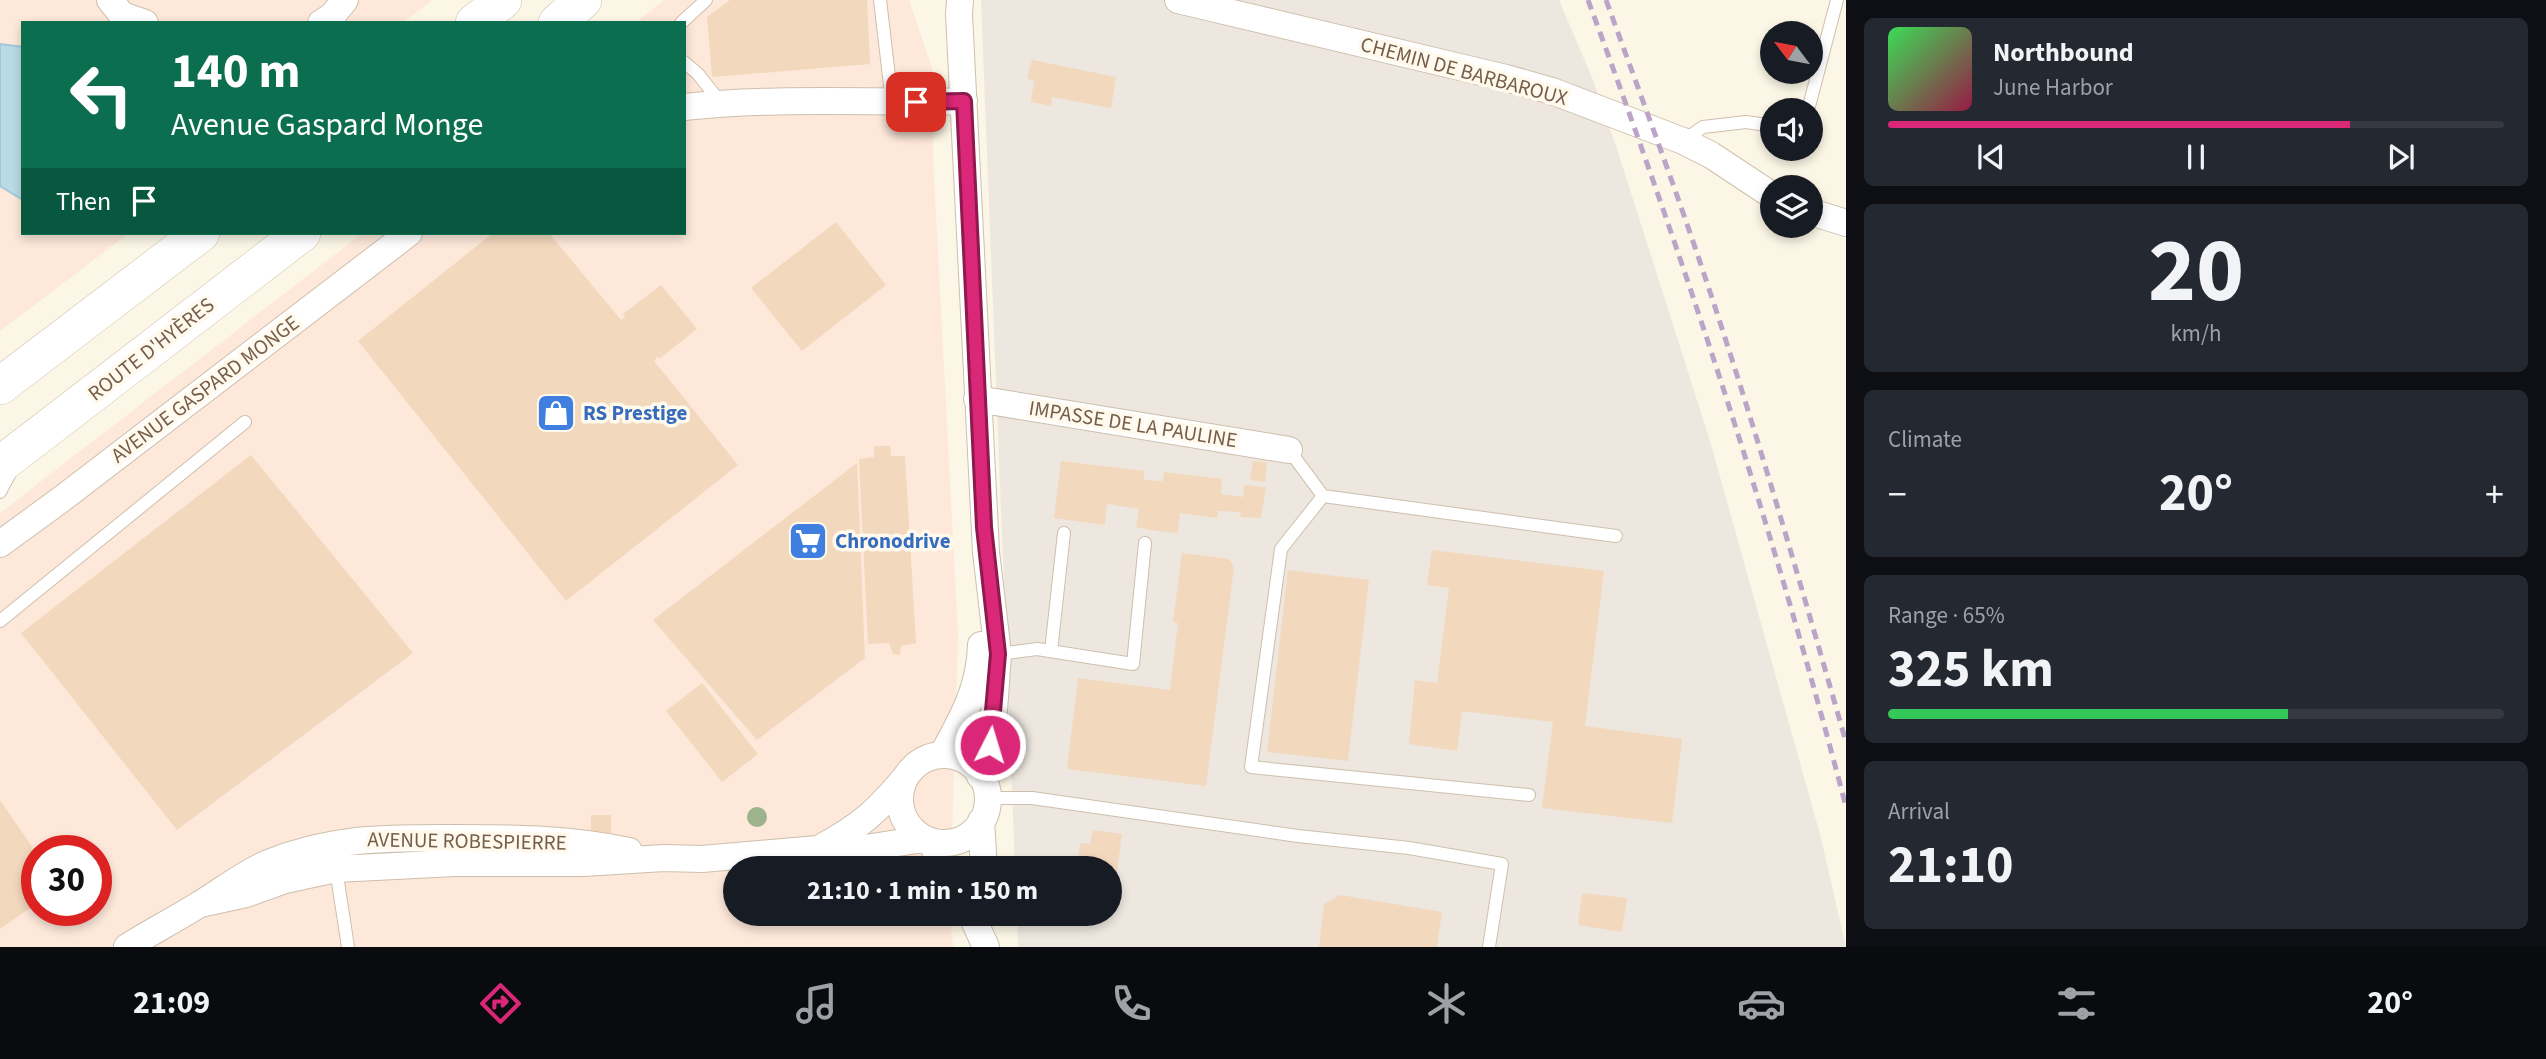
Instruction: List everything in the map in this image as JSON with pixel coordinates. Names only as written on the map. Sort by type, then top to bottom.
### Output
[{"type":"main road","points":[[477,21],[503,0]]},
{"type":"main road","points":[[559,21],[582,0]]},
{"type":"main road","points":[[0,386],[198,235]]},
{"type":"main road","name":"ROUTE D'HYÈRES","points":[[12,456],[299,235]]},
{"type":"street","points":[[110,0],[122,15],[139,21]]},
{"type":"street","points":[[324,21],[345,0]]},
{"type":"street","name":"CHEMIN DE BARBAROUX","points":[[1178,0],[1552,91],[1683,141],[1711,155],[1760,187]]},
{"type":"street","points":[[957,5],[986,552],[998,654],[993,725],[983,798],[984,856]]},
{"type":"street","points":[[686,107],[756,101],[964,101]]},
{"type":"street","points":[[1823,216],[1846,223]]},
{"type":"street","name":"AVENUE GASPARD MONGE","points":[[0,544],[406,235]]},
{"type":"street","name":"IMPASSE DE LA PAULINE","points":[[977,399],[1289,450]]},
{"type":"street","points":[[942,755],[961,723],[976,685],[981,653],[986,552]]},
{"type":"street","points":[[942,755],[968,763],[983,798],[966,837],[957,841],[929,840],[912,830],[904,818],[900,804],[901,789],[907,775],[916,765],[942,755]]},
{"type":"street","name":"AVENUE ROBESPIERRE","points":[[818,849],[856,828],[877,811],[907,775]]},
{"type":"street","name":"AVENUE ROBESPIERRE","points":[[127,947],[201,904],[234,880],[265,864],[327,844],[384,837],[541,838],[591,843],[664,858]]},
{"type":"street","points":[[929,840],[934,856]]},
{"type":"street","name":"AVENUE ROBESPIERRE","points":[[201,904],[246,894],[285,880],[336,869],[393,864],[702,859],[818,849],[865,848],[929,840]]},
{"type":"street","points":[[977,926],[988,947]]},
{"type":"street","points":[[988,926],[988,947]]},
{"type":"lane","points":[[582,0],[582,21]]},
{"type":"lane","points":[[683,21],[706,0]]},
{"type":"lane","points":[[880,0],[892,103]]},
{"type":"lane","points":[[1811,98],[1837,0]]},
{"type":"lane","points":[[686,64],[698,74],[721,103]]},
{"type":"lane","points":[[1683,141],[1703,127],[1746,122],[1760,124]]},
{"type":"lane","points":[[0,621],[245,422]]},
{"type":"lane","points":[[1289,450],[1323,496],[1616,536]]},
{"type":"lane","points":[[0,492],[12,456]]},
{"type":"lane","points":[[1323,496],[1281,549],[1251,767],[1529,795]]},
{"type":"lane","points":[[1051,651],[1064,533]]},
{"type":"lane","points":[[998,654],[1037,649],[1133,664],[1145,543]]},
{"type":"lane","points":[[983,798],[1032,798],[1298,836],[1409,848],[1502,864],[1489,947]]},
{"type":"lane","points":[[336,869],[348,947]]},
{"type":"shaded area","points":[[0,0],[432,0],[405,21],[21,21],[21,235],[126,235],[0,331]]},
{"type":"shaded area","points":[[664,0],[909,0],[932,68],[933,158],[958,635],[951,856],[723,856],[723,926],[951,926],[953,947],[0,947],[0,513],[360,235],[686,235],[686,21],[638,21]]},
{"type":"shaded area","points":[[981,0],[1559,0],[1593,80],[1618,152],[1710,441],[1821,838],[1846,947],[1018,947],[1017,926],[1122,926],[1122,856],[1015,856]]},
{"type":"water","points":[[0,44],[21,47],[21,199],[0,186]]},
{"type":"building","points":[[730,0],[867,0],[870,64],[712,77],[707,17]]},
{"type":"building","points":[[1032,60],[1116,77],[1111,108],[1052,97],[1051,106],[1031,102],[1034,80],[1027,79]]},
{"type":"building","points":[[836,222],[886,285],[802,351],[751,288]]},
{"type":"building","name":"RS Prestige","points":[[490,235],[551,235],[621,320],[625,317],[623,314],[661,285],[697,329],[654,361],[738,465],[566,601],[358,341]]},
{"type":"building","points":[[874,446],[890,446],[891,456],[905,456],[916,643],[901,646],[900,655],[893,654],[889,643],[868,644],[859,459],[874,457]]},
{"type":"building","points":[[251,455],[413,653],[177,830],[21,633]]},
{"type":"building","points":[[1061,461],[1144,471],[1144,480],[1163,481],[1164,472],[1222,479],[1221,494],[1243,497],[1244,485],[1266,487],[1261,518],[1240,517],[1241,512],[1218,511],[1217,518],[1180,513],[1178,533],[1136,527],[1139,509],[1107,504],[1105,525],[1054,518]]},
{"type":"building","points":[[1253,461],[1267,462],[1265,482],[1250,480]]},
{"type":"building","name":"Chronodrive","points":[[857,463],[865,658],[757,740],[653,620]]},
{"type":"building","points":[[1432,550],[1604,571],[1585,726],[1682,739],[1672,823],[1542,808],[1553,722],[1462,711],[1457,751],[1409,744],[1415,680],[1437,683],[1449,588],[1427,585]]},
{"type":"building","points":[[1182,553],[1229,559],[1234,567],[1206,786],[1067,769],[1078,678],[1170,690],[1178,623],[1173,622]]},
{"type":"building","points":[[1288,570],[1369,580],[1348,761],[1267,752]]},
{"type":"building","points":[[702,683],[758,754],[722,782],[666,711]]},
{"type":"building","points":[[0,800],[24,835],[21,835],[21,914],[0,929]]},
{"type":"building","points":[[591,815],[611,815],[611,833],[591,834]]},
{"type":"building","points":[[1093,830],[1122,834],[1119,856],[1079,856],[1080,843],[1090,844]]},
{"type":"building","points":[[1582,893],[1627,898],[1622,932],[1578,925]]},
{"type":"building","points":[[1340,895],[1442,912],[1437,947],[1319,947],[1324,904]]},
{"type":"railway","points":[[1588,0],[1660,200],[1727,400],[1790,603],[1846,807]]},
{"type":"railway","points":[[1606,0],[1721,324],[1846,742]]},
{"type":"place","name":"RS Prestige","points":[[556,413]]},
{"type":"place","name":"Chronodrive","points":[[808,541]]},
{"type":"route","points":[[916,102],[964,101],[984,527],[998,654],[990,745]]}]
